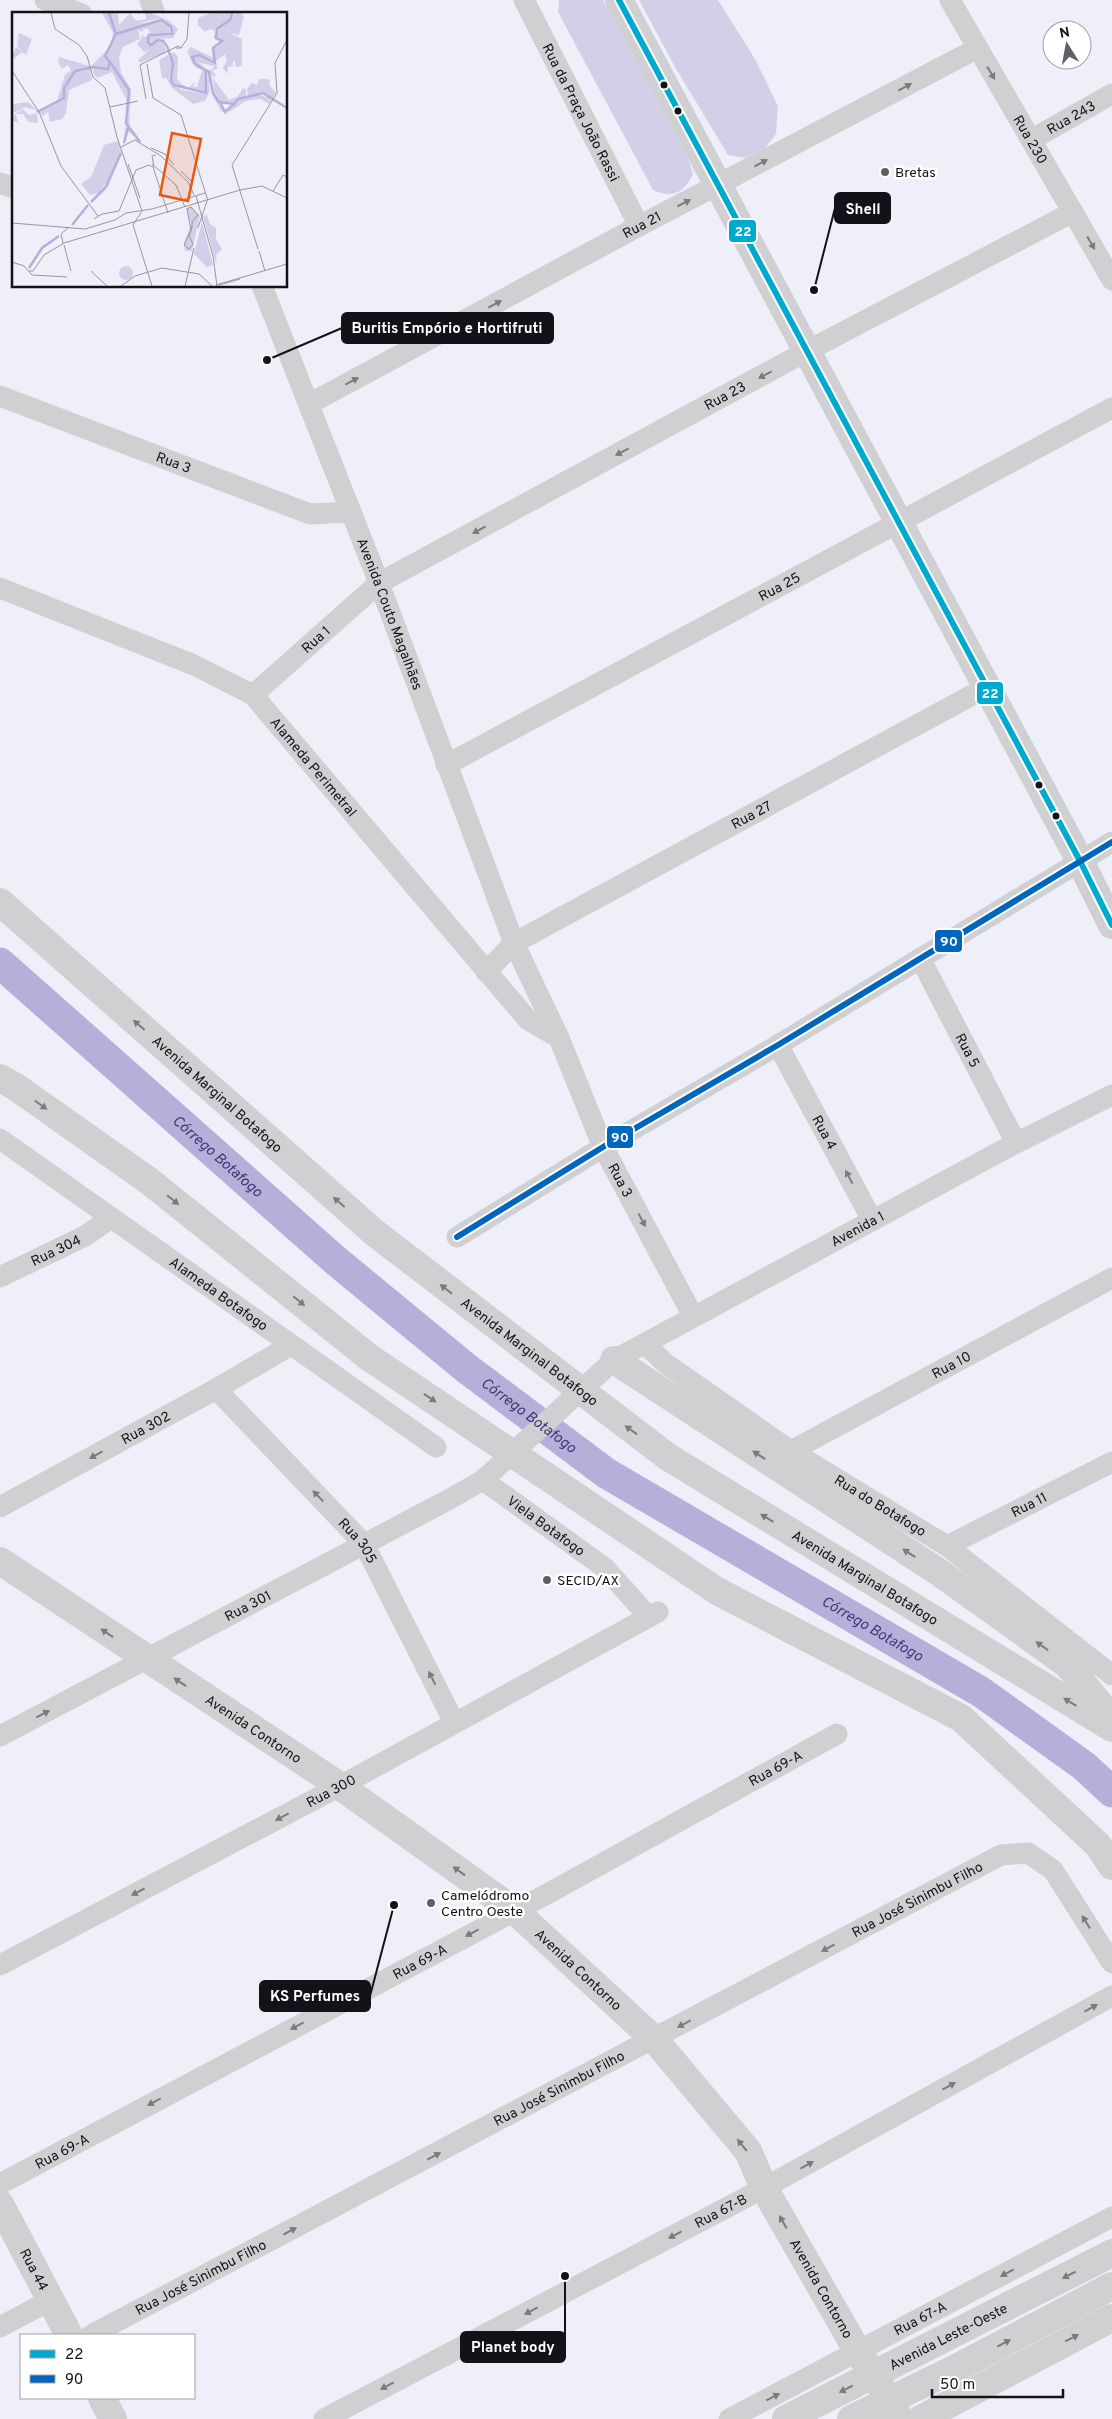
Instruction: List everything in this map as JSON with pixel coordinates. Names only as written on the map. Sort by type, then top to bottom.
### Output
[{"type":"main road","points":[[619,0],[1080,861],[1112,925]]},
{"type":"main road","name":"Avenida Marginal Botafogo","points":[[1,902],[376,1234],[604,1410],[668,1457],[1112,1728]]},
{"type":"main road","points":[[0,1078],[16,1087],[150,1181],[370,1358],[717,1591],[961,1718],[1098,1845],[1112,1866]]},
{"type":"main road","points":[[610,1364],[940,1573],[1067,1664],[1112,1719]]},
{"type":"main road","name":"Avenida Contorno","points":[[0,1561],[340,1786],[515,1911],[655,2040],[748,2151],[764,2188],[858,2352],[894,2409]]},
{"type":"main road","name":"Rua 44","points":[[0,2204],[68,2334]]},
{"type":"main road","name":"Avenida Leste-Oeste","points":[[786,2419],[806,2394],[874,2375],[1112,2253]]},
{"type":"main road","points":[[851,2419],[894,2409],[962,2365],[1112,2286]]},
{"type":"main road","points":[[921,2419],[1016,2367],[1112,2318]]},
{"type":"main road","points":[[962,2365],[1016,2367]]},
{"type":"main road","points":[[103,2399],[113,2419]]},
{"type":"street","points":[[45,0],[77,12]]},
{"type":"street","points":[[150,0],[154,12]]},
{"type":"street","name":"Rua da Praça João Rassi","points":[[524,0],[639,226]]},
{"type":"street","name":"Rua 230","points":[[950,0],[976,49],[1112,280]]},
{"type":"street","name":"Rua 21","points":[[309,404],[639,226],[976,49]]},
{"type":"street","name":"Rua 243","points":[[1031,140],[1112,94]]},
{"type":"street","points":[[0,183],[12,187]]},
{"type":"street","name":"Rua 23","points":[[379,583],[807,351],[1073,212]]},
{"type":"street","name":"Avenida Couto Magalhães","points":[[263,288],[379,583],[514,943],[559,1038]]},
{"type":"street","name":"Rua 3","points":[[0,396],[310,514],[351,512]]},
{"type":"street","name":"Rua 25","points":[[446,765],[1112,408]]},
{"type":"street","name":"Rua 1","points":[[252,695],[379,583]]},
{"type":"street","name":"Alameda Perimetral","points":[[0,588],[194,665],[252,695],[528,1020],[559,1038]]},
{"type":"street","name":"Rua 27","points":[[514,943],[987,687]]},
{"type":"street","points":[[457,1237],[602,1147],[778,1045],[1112,842]]},
{"type":"street","points":[[486,972],[514,943]]},
{"type":"street","name":"Rua 5","points":[[920,958],[1016,1143]]},
{"type":"street","name":"Rua 3","points":[[559,1038],[602,1147],[693,1316]]},
{"type":"street","name":"Rua 4","points":[[778,1045],[872,1220]]},
{"type":"street","name":"Avenida 1","points":[[488,1475],[610,1364],[693,1316],[872,1220],[1016,1143],[1112,1095]]},
{"type":"street","name":"Alameda Botafogo","points":[[0,1139],[436,1448]]},
{"type":"street","name":"Rua 304","points":[[0,1277],[86,1236],[111,1218]]},
{"type":"street","name":"Rua 10","points":[[791,1451],[1112,1278]]},
{"type":"street","name":"Rua do Botafogo","points":[[645,1344],[665,1363],[791,1451],[947,1546],[1103,1655],[1112,1675]]},
{"type":"street","name":"Rua 302","points":[[0,1507],[216,1389],[291,1345]]},
{"type":"street","name":"Rua 305","points":[[216,1389],[364,1544],[454,1722]]},
{"type":"street","name":"Rua 11","points":[[947,1546],[1112,1462]]},
{"type":"street","name":"Rua 301","points":[[0,1736],[364,1544],[488,1475]]},
{"type":"street","name":"Viela Botafogo","points":[[488,1475],[605,1568],[654,1614]]},
{"type":"street","name":"Rua 300","points":[[0,1964],[340,1786],[654,1614]]},
{"type":"street","name":"Rua 69-A","points":[[0,2184],[515,1911],[837,1734]]},
{"type":"street","name":"Rua José Sinimbu Filho","points":[[94,2334],[655,2040],[1001,1855],[1028,1853],[1053,1870],[1112,1963]]},
{"type":"street","name":"Rua 67-B","points":[[324,2419],[764,2188],[1112,1996]]},
{"type":"street","name":"Rua 67-A","points":[[730,2419],[806,2394],[858,2352],[1112,2218]]},
{"type":"street","points":[[0,2327],[50,2300]]},
{"type":"shaded area","points":[[559,0],[603,0],[688,158],[693,174],[686,186],[681,190],[672,194],[666,194],[653,190],[558,12]]},
{"type":"shaded area","points":[[639,0],[718,0],[755,59],[778,106],[776,134],[765,148],[745,158],[728,155],[675,67]]},
{"type":"waterway","name":"Córrego Botafogo","points":[[0,963],[335,1260],[466,1368],[606,1473],[981,1692],[1084,1766],[1112,1792]]},
{"type":"transit line","name":"22","points":[[619,0],[1080,861],[1112,925]]},
{"type":"transit line","name":"90","points":[[457,1237],[603,1147],[778,1045],[1112,842]]},
{"type":"place","name":"Bretas","points":[[885,172]]},
{"type":"place","name":"Shell","points":[[814,290]]},
{"type":"place","name":"Buritis Empório e Hortifruti","points":[[267,360]]},
{"type":"place","name":"SECID/AX","points":[[547,1580]]},
{"type":"place","name":"Camelódromo Centro Oeste","points":[[431,1903]]},
{"type":"place","name":"KS Perfumes","points":[[394,1905]]},
{"type":"place","name":"Planet body","points":[[565,2276]]}]
